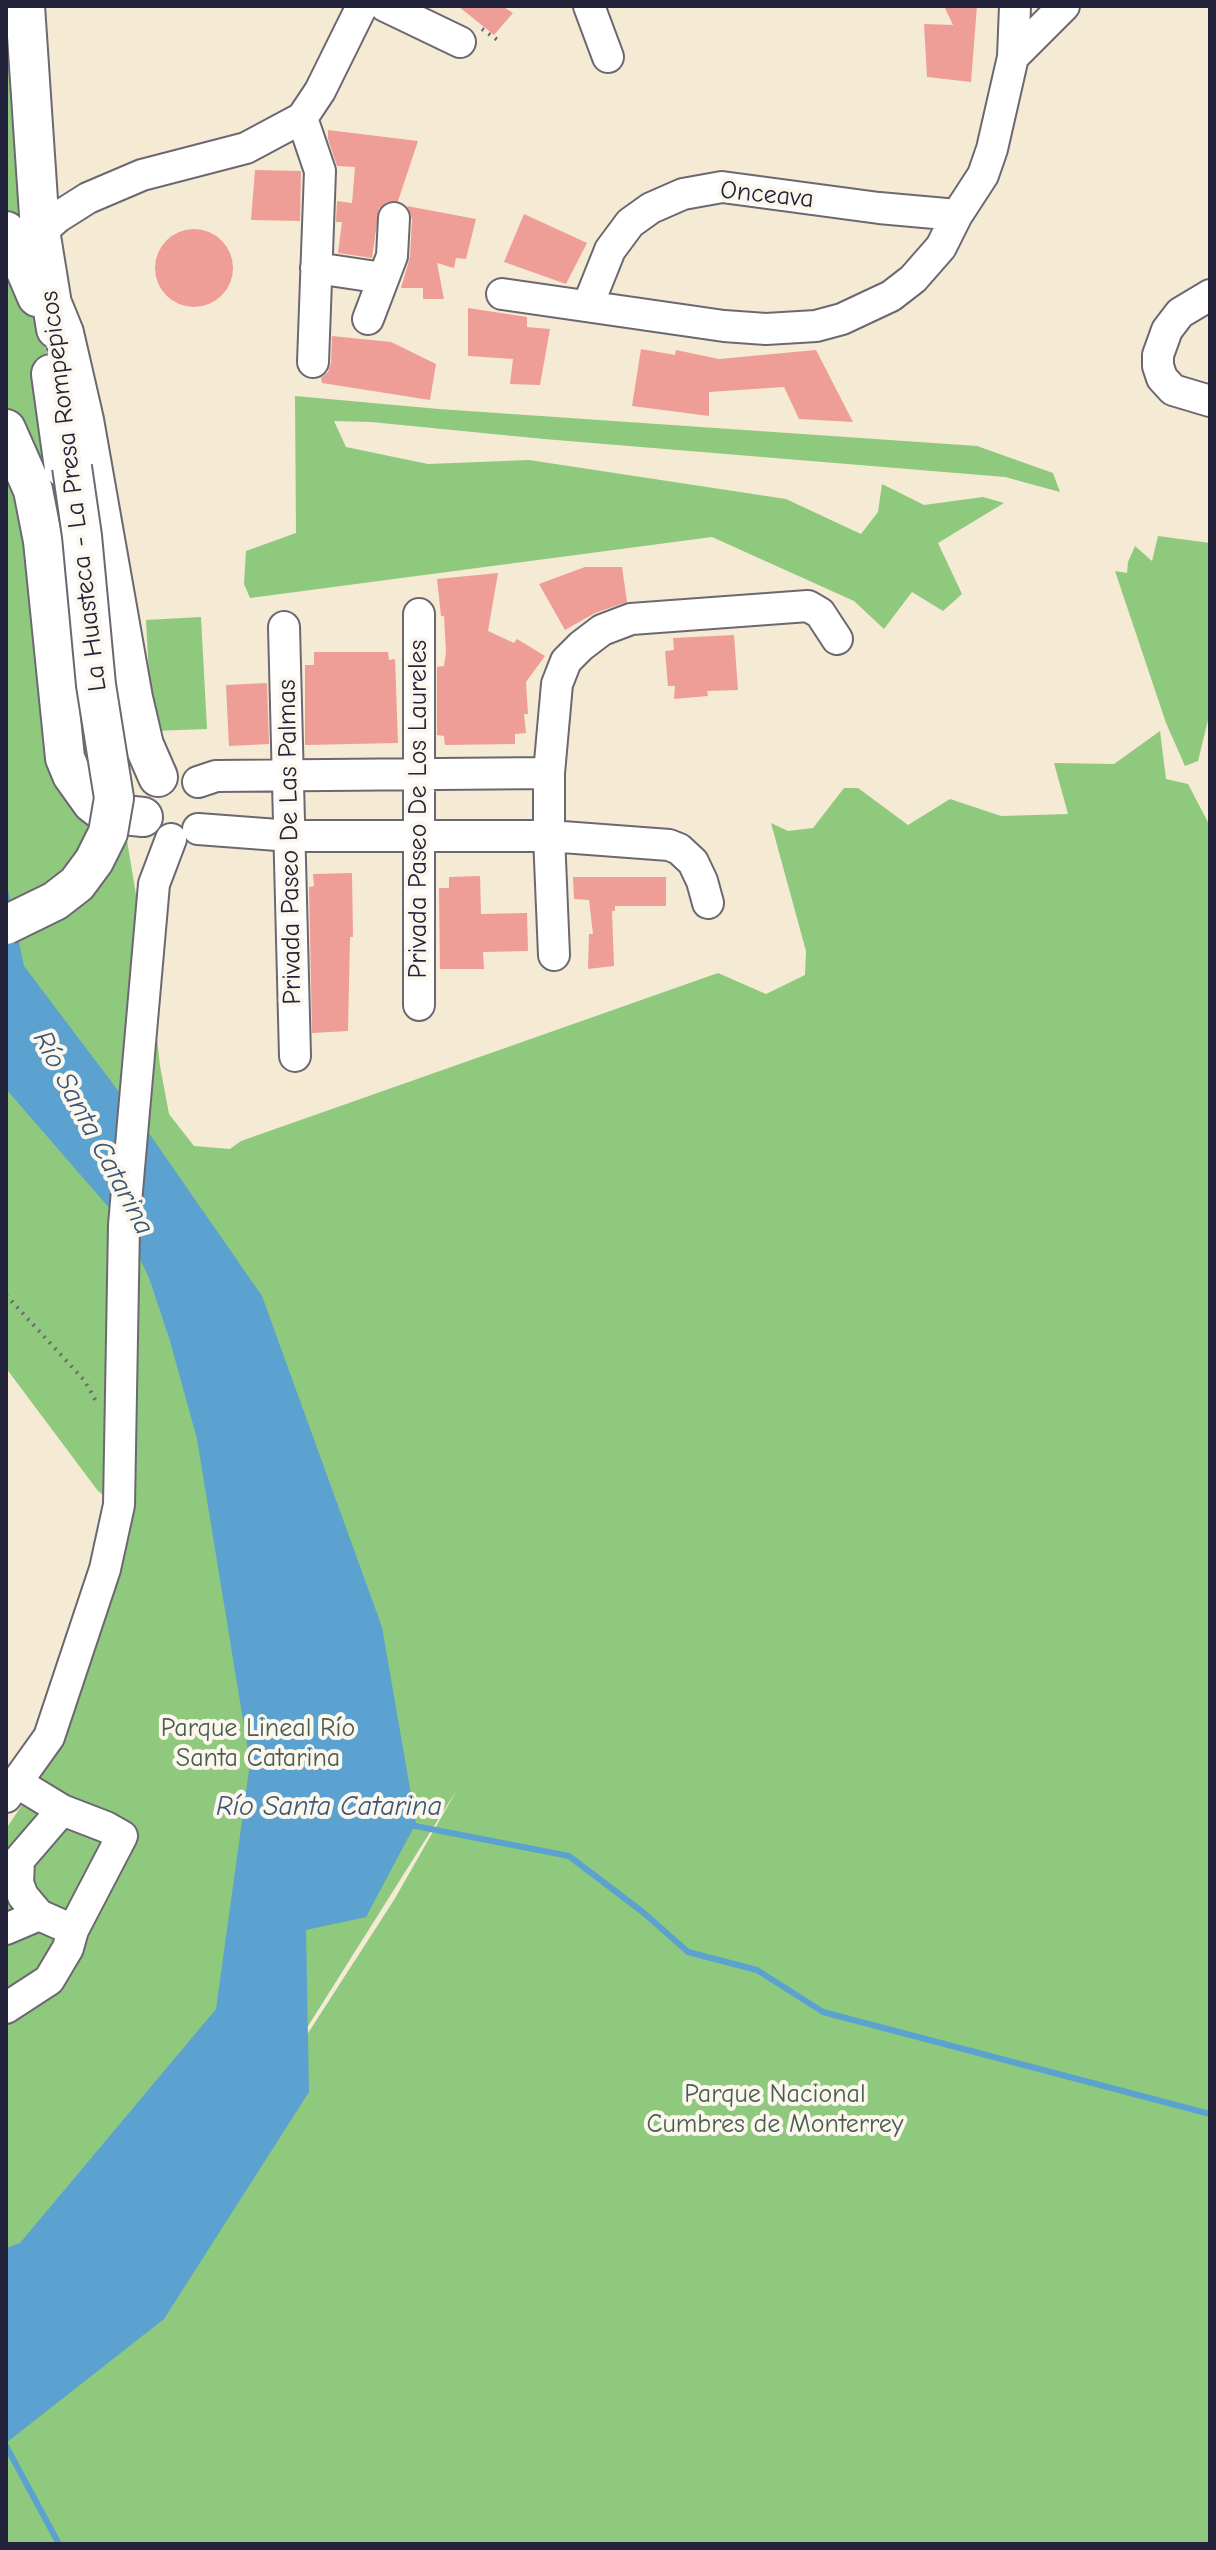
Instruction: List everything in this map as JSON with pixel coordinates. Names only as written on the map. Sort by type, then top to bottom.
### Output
[{"type":"main road","name":"La Huasteca - La Presa Rompepicos","points":[[6,925],[55,901],[77,884],[94,861],[108,833],[114,798],[96,685],[82,536],[45,330],[18,233],[35,133],[25,6]]},
{"type":"main road","points":[[6,162],[20,153],[35,133]]},
{"type":"main road","name":"La Huasteca - La Presa Rompepicos","points":[[6,912],[49,889],[66,874],[92,828],[98,799],[96,757],[76,614],[68,467],[53,306],[18,233]]},
{"type":"main road","points":[[53,306],[64,333],[84,420],[133,698],[144,745],[158,777]]},
{"type":"main road","points":[[6,429],[33,490],[43,541],[65,758],[77,783],[92,803],[105,813],[171,828]]},
{"type":"street","points":[[18,233],[128,181],[246,148],[302,118],[320,91],[362,6]]},
{"type":"street","points":[[385,6],[460,42]]},
{"type":"street","points":[[589,6],[608,57]]},
{"type":"street","points":[[502,294],[724,326],[766,329],[816,326],[866,309],[891,296],[913,279],[941,247],[983,175],[1013,57],[1015,6]]},
{"type":"street","points":[[1013,57],[1059,7]]},
{"type":"street","points":[[302,118],[320,171],[313,362]]},
{"type":"street","name":"Onceava","points":[[588,305],[610,250],[630,223],[651,208],[692,191],[722,187],[957,215]]},
{"type":"street","points":[[368,319],[392,256],[394,218]]},
{"type":"street","points":[[316,268],[383,278]]},
{"type":"street","points":[[1210,295],[1180,313],[1167,330],[1158,355],[1162,378],[1173,390],[1210,401]]},
{"type":"street","points":[[554,955],[549,773],[557,684],[566,661],[602,630],[631,619],[802,606],[820,613],[837,639]]},
{"type":"street","name":"Privada Paseo De Los Laureles","points":[[419,614],[419,1005]]},
{"type":"street","name":"Privada Paseo De Las Palmas","points":[[284,627],[295,1056]]},
{"type":"street","points":[[6,2008],[49,1980],[68,1948],[73,1930],[122,1836],[11,1789],[49,1737],[105,1569],[119,1505],[124,1225],[154,884],[171,828],[208,811],[208,800],[198,782],[179,773],[158,777],[143,794],[171,828],[291,836],[549,836],[669,845],[679,849],[693,862],[708,903]]},
{"type":"street","points":[[198,782],[216,776],[549,773]]},
{"type":"street","points":[[62,1810],[19,1860],[18,1883],[23,1896],[39,1915],[73,1930]]},
{"type":"street","points":[[6,1929],[39,1915]]},
{"type":"path","points":[[6,1295],[84,1380],[99,1407],[121,1430]]},
{"type":"green space","name":"Parque Nacional Cumbres de Monterrey","points":[[6,6],[27,234],[152,992],[160,1066],[169,1114],[194,1146],[230,1149],[241,1141],[718,973],[766,994],[805,975],[806,951],[771,823],[788,831],[813,828],[844,788],[858,788],[908,825],[950,799],[1001,816],[1068,814],[1054,763],[1114,764],[1160,731],[1166,779],[1188,784],[1210,826],[1210,2544],[6,2544],[6,1829],[28,1796],[124,1511],[98,1491],[6,1368]],"holes":[[[458,1788],[394,1900],[197,2205]]]},
{"type":"green space","points":[[295,396],[439,409],[977,446],[1053,473],[1060,492],[1005,477],[334,421],[346,447],[428,464],[529,460],[786,499],[861,534],[878,512],[882,484],[924,505],[983,497],[1004,503],[938,543],[962,594],[943,611],[912,592],[884,629],[854,601],[712,537],[250,598],[244,584],[246,551],[296,533]]},
{"type":"green space","points":[[1158,536],[1210,543],[1210,712],[1198,761],[1185,766],[1166,723],[1115,571],[1127,573],[1135,546],[1152,561]]},
{"type":"green space","points":[[201,617],[207,729],[152,731],[146,620]]},
{"type":"water","name":"Río Santa Catarina","points":[[6,881],[24,966],[135,1113],[262,1296],[382,1627],[416,1823],[366,1917],[306,1930],[309,2092],[164,2319],[6,2443],[6,2248],[20,2243],[216,2009],[250,1763],[197,1439],[149,1278],[124,1225],[6,1089]]},
{"type":"building","points":[[458,6],[502,6],[513,13],[494,35]]},
{"type":"building","points":[[944,6],[977,6],[971,82],[927,77],[924,24],[953,25]]},
{"type":"building","points":[[328,130],[418,141],[398,201],[387,202],[379,209],[372,258],[338,253],[342,222],[336,222],[337,201],[352,203],[355,167],[337,166]]},
{"type":"building","points":[[255,170],[301,171],[300,221],[251,220]]},
{"type":"building","points":[[407,206],[476,219],[466,259],[456,258],[454,268],[437,263],[444,299],[423,299],[423,288],[401,288],[410,257],[412,219]]},
{"type":"building","points":[[524,214],[587,243],[566,284],[504,262]]},
{"type":"building","points":[[194,229],[209,232],[222,240],[230,253],[233,268],[230,283],[222,296],[209,304],[194,307],[179,304],[166,296],[158,283],[155,268],[158,253],[166,240],[179,232]]},
{"type":"building","points":[[468,308],[527,317],[527,327],[550,329],[540,385],[510,384],[513,359],[468,356]]},
{"type":"building","points":[[332,336],[391,342],[436,364],[430,400],[322,383],[321,378],[328,372],[331,363]]},
{"type":"building","points":[[641,349],[675,355],[676,350],[719,359],[816,350],[853,422],[799,419],[784,387],[709,392],[709,416],[632,406]]},
{"type":"building","points":[[585,567],[622,567],[627,602],[595,613],[565,630],[539,584]]},
{"type":"building","points":[[498,573],[488,631],[514,643],[517,639],[545,656],[526,682],[526,733],[515,734],[515,744],[445,745],[444,736],[437,735],[437,667],[444,666],[446,652],[444,616],[441,616],[437,579]]},
{"type":"building","points":[[734,635],[738,690],[707,691],[708,696],[674,699],[675,686],[668,686],[665,651],[674,650],[673,638]]},
{"type":"building","points":[[314,652],[388,652],[389,660],[395,659],[398,743],[305,745],[305,665],[314,665]]},
{"type":"building","points":[[267,683],[269,744],[229,746],[226,685]]},
{"type":"building","points":[[352,873],[353,937],[350,937],[348,1031],[312,1033],[309,887],[314,886],[313,874]]},
{"type":"building","points":[[480,876],[481,914],[527,913],[528,951],[483,952],[484,969],[440,969],[439,888],[449,888],[449,877]]},
{"type":"building","points":[[573,877],[666,877],[666,906],[615,906],[615,911],[612,911],[614,966],[588,969],[589,934],[593,934],[589,900],[574,899]]},
{"type":"waterway","points":[[410,1825],[569,1856],[644,1913],[688,1952],[757,1970],[823,2012],[1210,2114]]},
{"type":"waterway","points":[[6,2446],[59,2544]]},
{"type":"park label","name":"Parque Lineal Río Santa Catarina","points":[[258,1744]]}]
